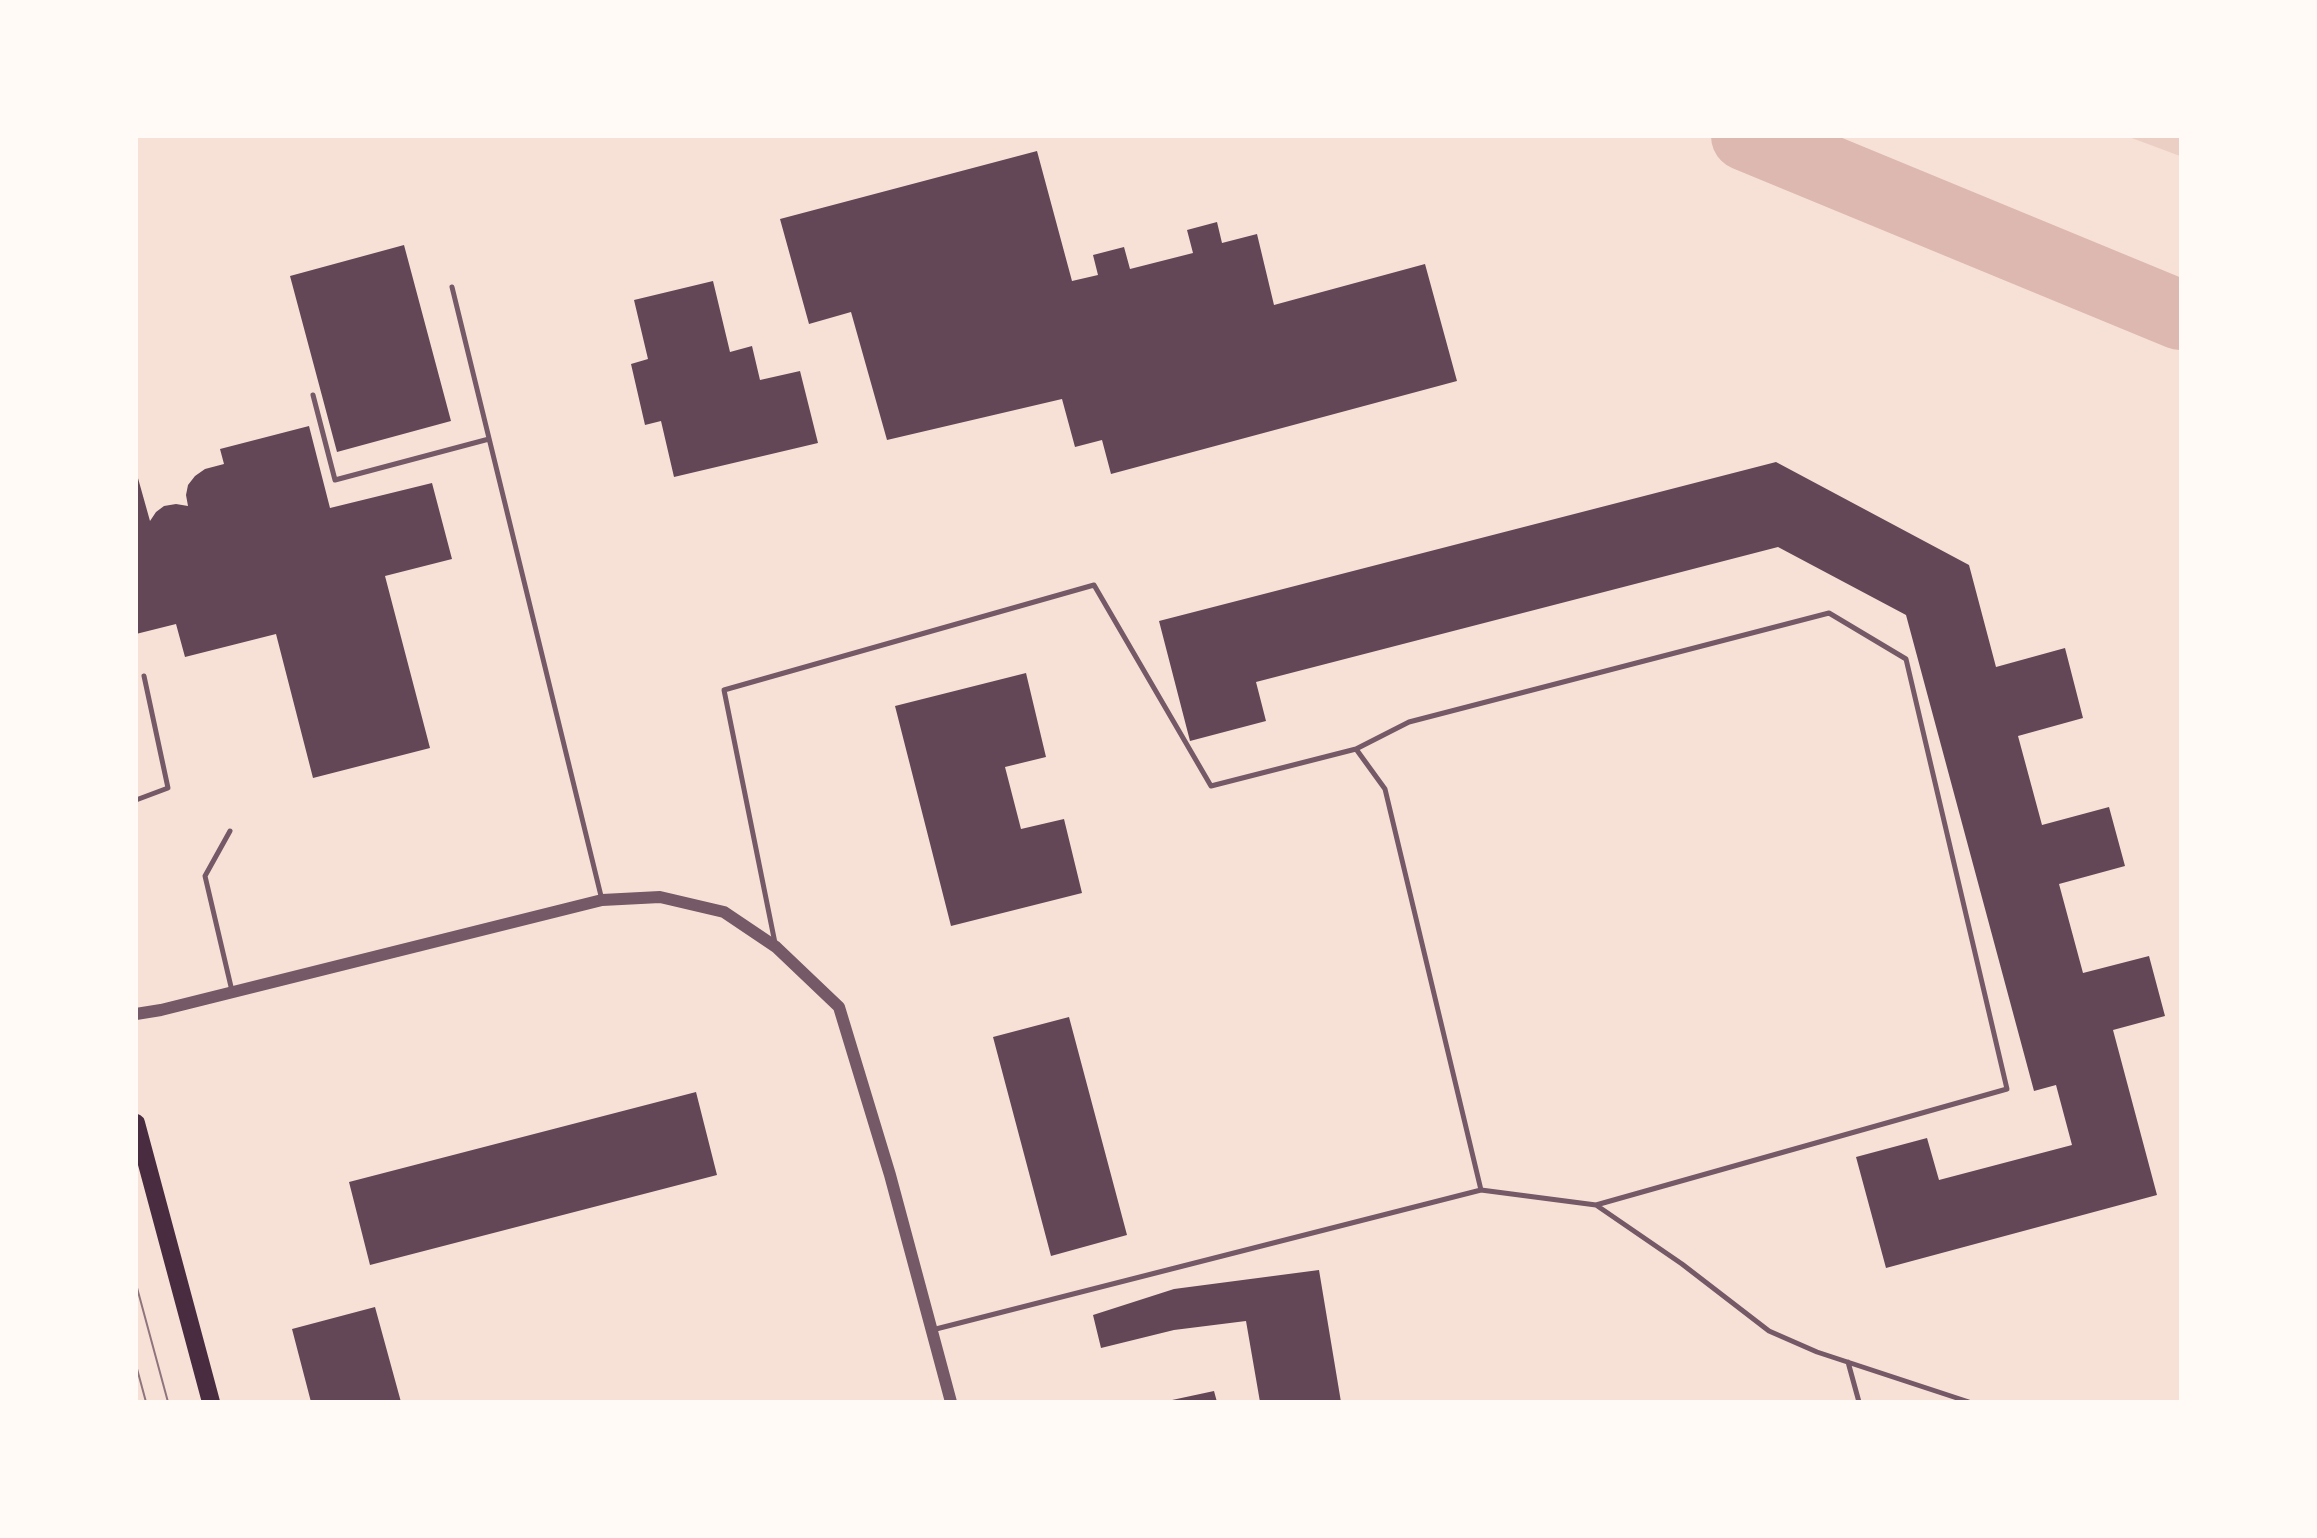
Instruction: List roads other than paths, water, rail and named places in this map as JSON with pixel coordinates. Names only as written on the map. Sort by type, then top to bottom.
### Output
[{"type":"main road","points":[[136,1123],[211,1402]]},
{"type":"street","points":[[136,1014],[602,900],[660,897],[724,912],[776,947],[839,1007],[890,1175],[951,1402]]},
{"type":"lane","points":[[452,287],[602,900]]},
{"type":"lane","points":[[313,394],[335,480],[489,439]]},
{"type":"lane","points":[[776,947],[724,690],[1094,585],[1211,786],[1356,750],[1409,722],[1829,613],[1906,659],[2007,1088],[1596,1205],[1481,1191],[932,1330]]},
{"type":"lane","points":[[136,800],[168,788],[144,676]]},
{"type":"lane","points":[[1356,750],[1385,789],[1481,1191]]},
{"type":"lane","points":[[230,831],[205,876],[232,991]]},
{"type":"lane","points":[[1596,1205],[1682,1264],[1769,1331],[1848,1362],[1969,1402]]},
{"type":"lane","points":[[1848,1362],[1859,1402]]},
{"type":"waterway","points":[[1746,136],[2180,315]]},
{"type":"tram line","points":[[136,1284],[168,1402]]},
{"type":"tram line","points":[[136,1365],[146,1402]]}]
